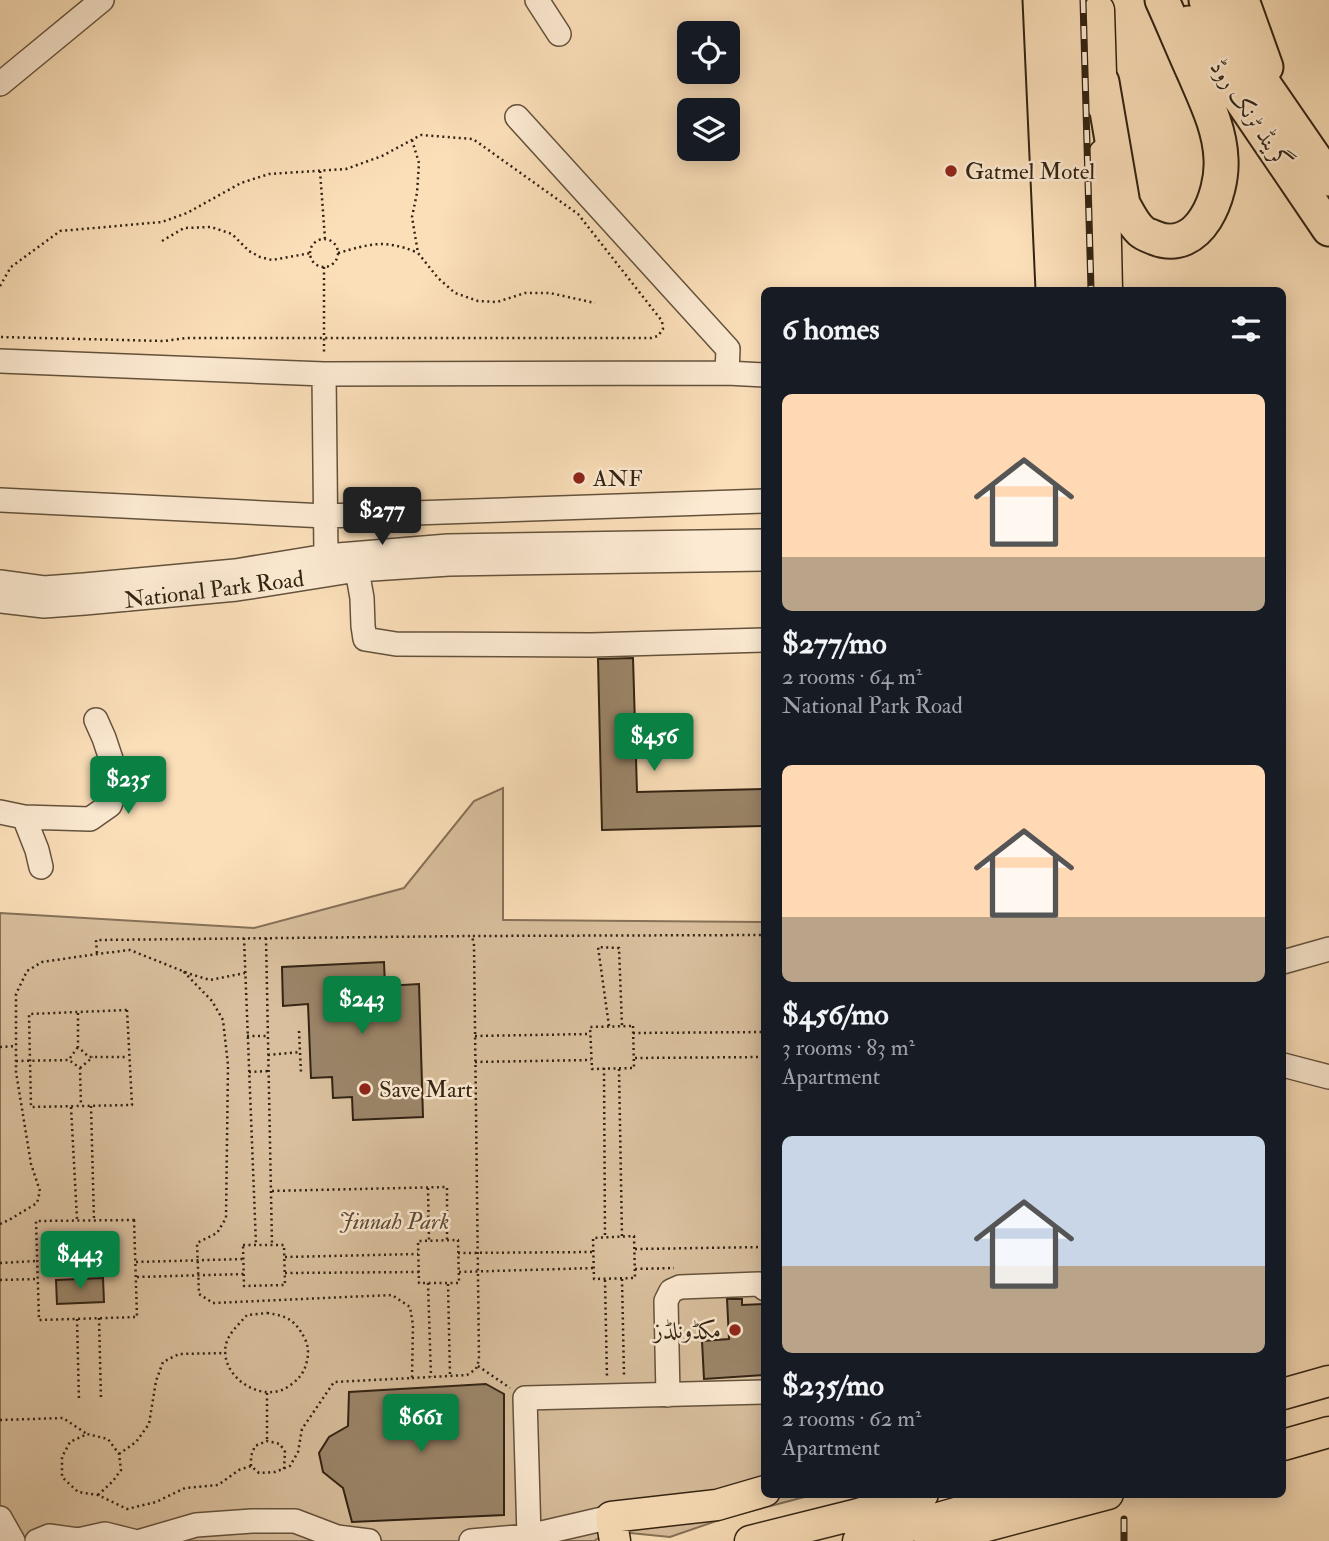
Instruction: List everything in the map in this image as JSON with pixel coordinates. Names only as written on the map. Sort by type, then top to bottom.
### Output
[{"type":"highway","points":[[1040,0],[1053,287]]},
{"type":"highway","points":[[1102,82],[1123,204],[1133,222],[1141,232],[1165,242],[1192,235],[1203,223],[1216,197],[1222,163],[1220,142],[1210,110],[1162,0]]},
{"type":"highway","name":"گرینڈ ٹرنک روڈ","points":[[1173,0],[1329,229]]},
{"type":"highway","name":"گرینڈ ٹرنک روڈ","points":[[1206,0],[1329,179]]},
{"type":"highway","points":[[1242,0],[1280,109]]},
{"type":"main road","points":[[1065,0],[1073,287]]},
{"type":"main road","points":[[1099,10],[1107,287]]},
{"type":"main road","points":[[1286,1381],[1329,1374]]},
{"type":"main road","points":[[1286,1393],[1329,1381]]},
{"type":"main road","points":[[1286,1423],[1329,1411]]},
{"type":"main road","points":[[1286,1444],[1329,1432]]},
{"type":"main road","points":[[613,1529],[761,1492]]},
{"type":"main road","points":[[737,1541],[768,1526],[851,1498]]},
{"type":"main road","points":[[750,1541],[910,1498]]},
{"type":"main road","points":[[858,1541],[1008,1498]]},
{"type":"main road","points":[[930,1541],[1093,1498]]},
{"type":"street","points":[[0,84],[102,0]]},
{"type":"street","points":[[537,0],[559,34]]},
{"type":"street","points":[[517,117],[728,349],[727,373]]},
{"type":"street","points":[[0,361],[324,374],[761,375]]},
{"type":"street","points":[[324,374],[326,556]]},
{"type":"street","points":[[0,500],[325,516],[761,501]]},
{"type":"street","name":"National Park Road","points":[[0,582],[44,588],[71,586],[235,570],[326,556],[448,546],[761,541]]},
{"type":"street","name":"National Park Road","points":[[0,601],[44,606],[159,597],[237,589],[357,570],[449,564],[761,559]]},
{"type":"street","points":[[357,570],[365,639],[396,644],[591,645],[761,640]]},
{"type":"street","points":[[0,812],[24,817],[90,819],[110,805],[118,780],[96,720]]},
{"type":"street","points":[[24,817],[41,867]]},
{"type":"street","points":[[1286,961],[1329,949]]},
{"type":"street","points":[[1286,1066],[1329,1077]]},
{"type":"street","points":[[668,1395],[666,1301],[671,1291],[680,1287],[761,1286]]},
{"type":"street","points":[[529,1536],[525,1398],[761,1392]]},
{"type":"street","points":[[0,1518],[13,1541]]},
{"type":"street","points":[[141,1541],[196,1525],[295,1521],[337,1536],[369,1541]]},
{"type":"street","points":[[471,1541],[613,1529]]},
{"type":"street","points":[[37,1541],[49,1536],[78,1541],[105,1534],[133,1541]]},
{"type":"path","points":[[0,286],[11,267],[60,231],[163,222],[187,213],[241,183],[269,174],[346,169],[382,156],[421,135],[473,139],[578,214],[662,321],[663,329],[658,336],[651,338],[187,338],[164,341],[0,337]]},
{"type":"path","points":[[412,140],[419,163],[412,217],[418,253]]},
{"type":"path","points":[[320,171],[325,239]]},
{"type":"path","points":[[162,241],[184,228],[211,227],[232,234],[260,257],[272,260],[310,253]]},
{"type":"path","points":[[325,239],[335,244],[338,253],[334,262],[324,267],[315,263],[310,253],[315,243],[325,239]]},
{"type":"path","points":[[338,253],[368,245],[399,245],[418,253],[438,278],[455,293],[478,301],[496,302],[525,293],[550,293],[595,303]]},
{"type":"path","points":[[324,267],[324,374]]},
{"type":"path","points":[[97,954],[96,940],[761,935]]},
{"type":"path","points":[[284,1469],[285,1452],[280,1444],[267,1441],[255,1446],[251,1466],[259,1474],[275,1472],[284,1469],[290,1466],[298,1452],[302,1429],[334,1382],[467,1375],[476,1369],[479,1360],[472,936]]},
{"type":"path","points":[[244,938],[256,1245]]},
{"type":"path","points":[[265,938],[272,1245]]},
{"type":"path","points":[[609,1026],[598,947],[619,948],[622,1026]]},
{"type":"path","points":[[0,1224],[37,1203],[40,1191],[31,1164],[16,1061],[16,994],[27,971],[42,962],[130,950],[210,980],[245,973]]},
{"type":"path","points":[[183,971],[212,1001],[223,1020],[228,1065],[226,1218],[217,1233],[197,1243],[198,1294],[213,1303],[392,1295],[410,1307],[413,1325],[412,1378]]},
{"type":"path","points":[[127,1010],[132,1105],[31,1107],[29,1014],[78,1013],[127,1010]]},
{"type":"path","points":[[69,1060],[78,1047],[78,1013]]},
{"type":"path","points":[[609,1026],[632,1026],[634,1068],[592,1069],[590,1027],[609,1026]]},
{"type":"path","points":[[299,1031],[301,1073]]},
{"type":"path","points":[[633,1033],[761,1032]]},
{"type":"path","points":[[475,1036],[590,1034]]},
{"type":"path","points":[[247,1036],[268,1037]]},
{"type":"path","points":[[0,1047],[16,1046]]},
{"type":"path","points":[[78,1047],[89,1057],[129,1058]]},
{"type":"path","points":[[268,1055],[301,1052]]},
{"type":"path","points":[[80,1068],[93,1057]]},
{"type":"path","points":[[634,1058],[761,1057]]},
{"type":"path","points":[[16,1061],[69,1060],[80,1068]]},
{"type":"path","points":[[475,1062],[591,1060]]},
{"type":"path","points":[[80,1068],[81,1106]]},
{"type":"path","points":[[619,1068],[622,1237]]},
{"type":"path","points":[[604,1069],[605,1238]]},
{"type":"path","points":[[249,1072],[269,1072]]},
{"type":"path","points":[[91,1106],[94,1220]]},
{"type":"path","points":[[71,1107],[77,1220]]},
{"type":"path","points":[[428,1188],[429,1241]]},
{"type":"path","points":[[272,1191],[447,1188],[447,1241]]},
{"type":"path","points":[[77,1220],[134,1220],[137,1317],[39,1320],[36,1221],[77,1220]]},
{"type":"path","points":[[634,1236],[635,1278],[594,1279],[593,1238],[622,1237],[634,1236]]},
{"type":"path","points":[[458,1240],[459,1283],[419,1283],[418,1241],[429,1241],[458,1240]]},
{"type":"path","points":[[243,1245],[272,1245],[284,1245],[285,1285],[244,1286],[243,1245]]},
{"type":"path","points":[[634,1250],[761,1247]]},
{"type":"path","points":[[458,1253],[593,1252]]},
{"type":"path","points":[[284,1257],[418,1254]]},
{"type":"path","points":[[136,1262],[244,1259]]},
{"type":"path","points":[[0,1263],[36,1261]]},
{"type":"path","points":[[459,1272],[594,1268]]},
{"type":"path","points":[[284,1273],[419,1272]]},
{"type":"path","points":[[137,1278],[244,1274]]},
{"type":"path","points":[[0,1280],[37,1279]]},
{"type":"path","points":[[605,1279],[607,1385]]},
{"type":"path","points":[[622,1279],[624,1386]]},
{"type":"path","points":[[428,1283],[431,1377]]},
{"type":"path","points":[[448,1283],[450,1376]]},
{"type":"path","points":[[267,1313],[286,1316],[296,1324],[307,1342],[308,1361],[302,1375],[288,1387],[267,1393],[255,1391],[235,1377],[228,1363],[227,1341],[247,1315],[267,1313]]},
{"type":"path","points":[[99,1318],[101,1400]]},
{"type":"path","points":[[77,1319],[79,1401]]},
{"type":"path","points":[[119,1454],[136,1442],[149,1424],[156,1381],[163,1363],[180,1354],[226,1353]]},
{"type":"path","points":[[477,1366],[511,1389],[513,1399],[525,1398]]},
{"type":"path","points":[[267,1393],[267,1441]]},
{"type":"path","points":[[0,1420],[63,1418],[87,1434],[108,1439],[119,1454],[121,1470],[99,1495]]},
{"type":"path","points":[[87,1434],[70,1442],[62,1457],[62,1477],[78,1492],[99,1495],[127,1509],[156,1502],[185,1488],[218,1485],[239,1470],[251,1466]]},
{"type":"green space","name":"Jinnah Park","points":[[503,788],[503,920],[761,922],[761,1498],[801,1498],[725,1518],[670,1537],[610,1531],[594,1541],[0,1541],[0,913],[254,928],[404,888],[474,801]]},
{"type":"building","points":[[633,658],[637,792],[761,789],[761,826],[602,830],[598,659]]},
{"type":"building","points":[[384,962],[385,986],[419,984],[423,1117],[353,1120],[352,1097],[333,1098],[332,1077],[311,1078],[308,1004],[283,1006],[282,967]]},
{"type":"building","points":[[103,1278],[104,1302],[57,1304],[56,1280]]},
{"type":"building","points":[[727,1299],[742,1299],[742,1305],[761,1304],[761,1375],[704,1379],[702,1341],[729,1339]]},
{"type":"building","points":[[486,1384],[504,1394],[504,1515],[352,1522],[343,1488],[323,1472],[319,1453],[329,1437],[348,1426],[349,1392]]},
{"type":"railway","points":[[1083,0],[1091,287]]},
{"type":"railway","points":[[1124,1519],[1124,1541]]},
{"type":"place","name":"Gatmel Motel","points":[[951,171]]},
{"type":"place","name":"ANF","points":[[579,478]]},
{"type":"place","name":"Save Mart","points":[[365,1089]]},
{"type":"place","name":"مکڈونلڈز","points":[[735,1330]]}]
